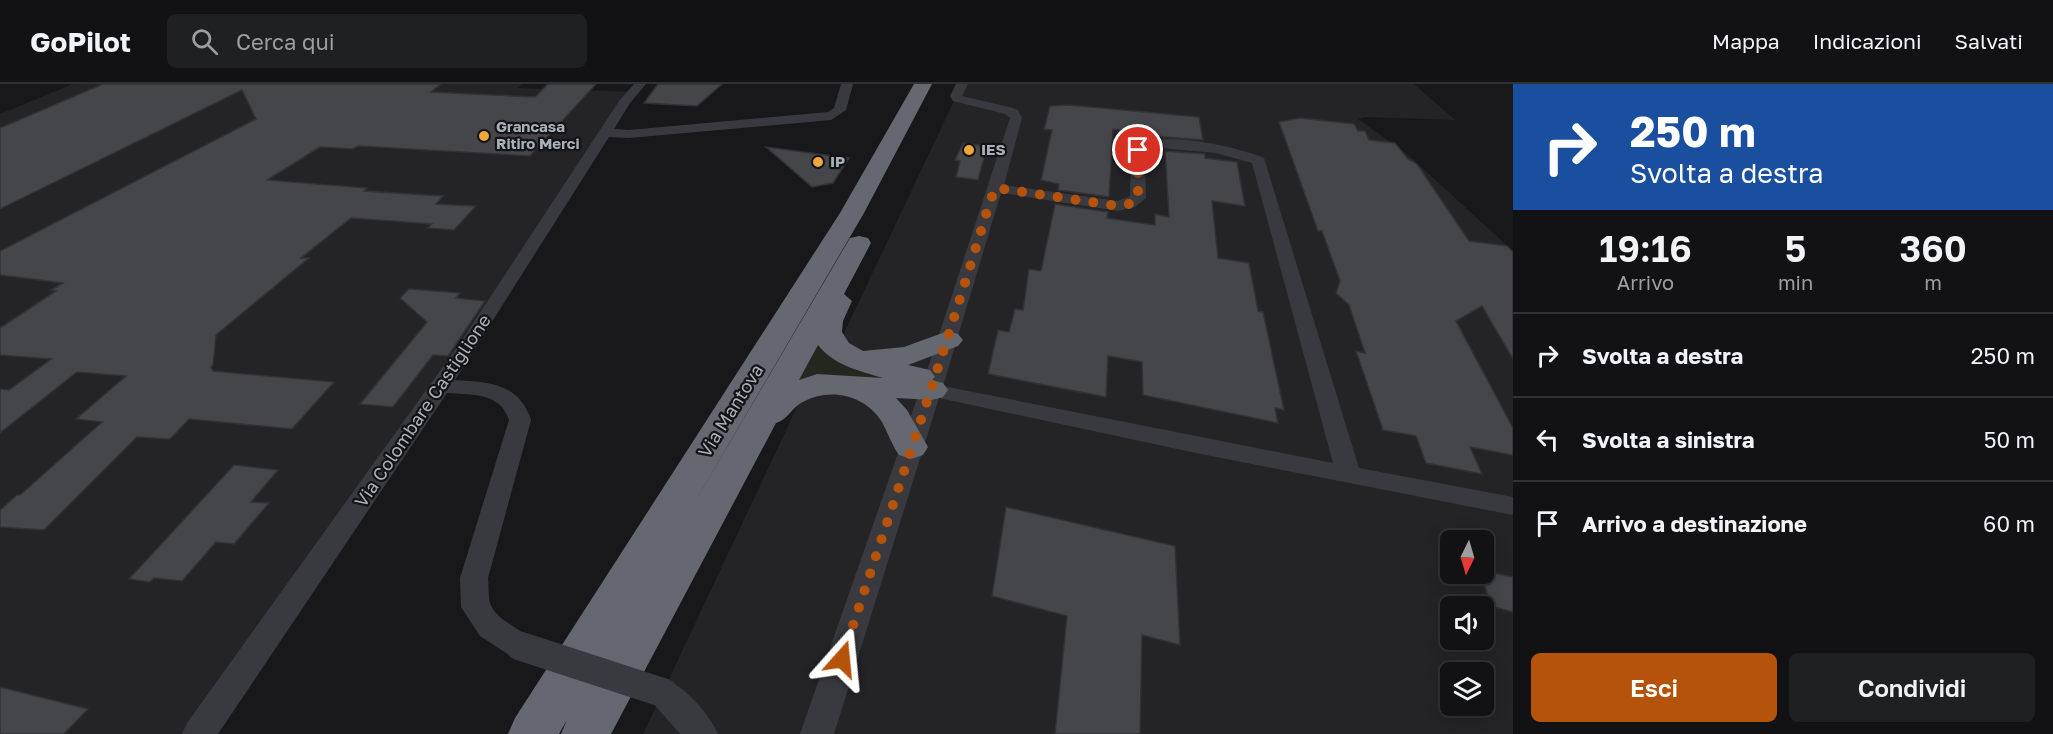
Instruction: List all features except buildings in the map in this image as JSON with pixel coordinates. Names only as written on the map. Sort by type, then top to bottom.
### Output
[{"type":"highway","name":"Via Mantova","points":[[532,734],[852,213],[923,84]]},
{"type":"highway","name":"Via Mantova","points":[[585,734],[876,215],[941,84]]},
{"type":"highway","points":[[837,281],[842,292],[826,330],[829,341],[877,398],[896,415],[911,447]]},
{"type":"highway","points":[[760,424],[787,397],[806,388],[817,384],[836,384],[854,372],[908,356],[948,340]]},
{"type":"highway","points":[[854,372],[934,386]]},
{"type":"street","name":"Via Colombare Castiglione","points":[[199,734],[441,386],[579,177],[625,101],[640,84]]},
{"type":"street","points":[[605,133],[629,134],[831,116],[840,110],[846,84]]},
{"type":"street","points":[[817,734],[911,447],[934,386],[1016,116],[998,107],[957,98],[962,84]]},
{"type":"street","points":[[996,188],[1118,206],[1129,204],[1138,198],[1138,150],[1145,145],[1165,143],[1238,153],[1259,162],[1348,473]]},
{"type":"street","points":[[441,386],[495,391],[508,397],[518,408],[520,420],[474,578],[476,607],[491,627],[520,646],[664,693],[701,734]]},
{"type":"street","points":[[934,386],[1201,446],[1513,506]]},
{"type":"shaded area","points":[[73,84],[522,84],[518,88],[632,92],[199,734],[0,734],[0,114]]},
{"type":"shaded area","points":[[962,84],[1414,84],[1455,120],[1364,117],[1358,119],[1406,153],[1513,251],[1513,734],[643,734],[806,388],[837,348]]},
{"type":"shaded area","points":[[818,339],[903,380],[826,374],[794,381]]},
{"type":"place","name":"Grancasa Ritiro Merci","points":[[484,136]]},
{"type":"place","name":"IES","points":[[969,150]]},
{"type":"place","name":"IP","points":[[818,162]]},
{"type":"route","points":[[842,659],[911,447],[932,390],[996,188],[1107,205],[1129,204],[1136,202],[1138,198],[1138,150]]}]
